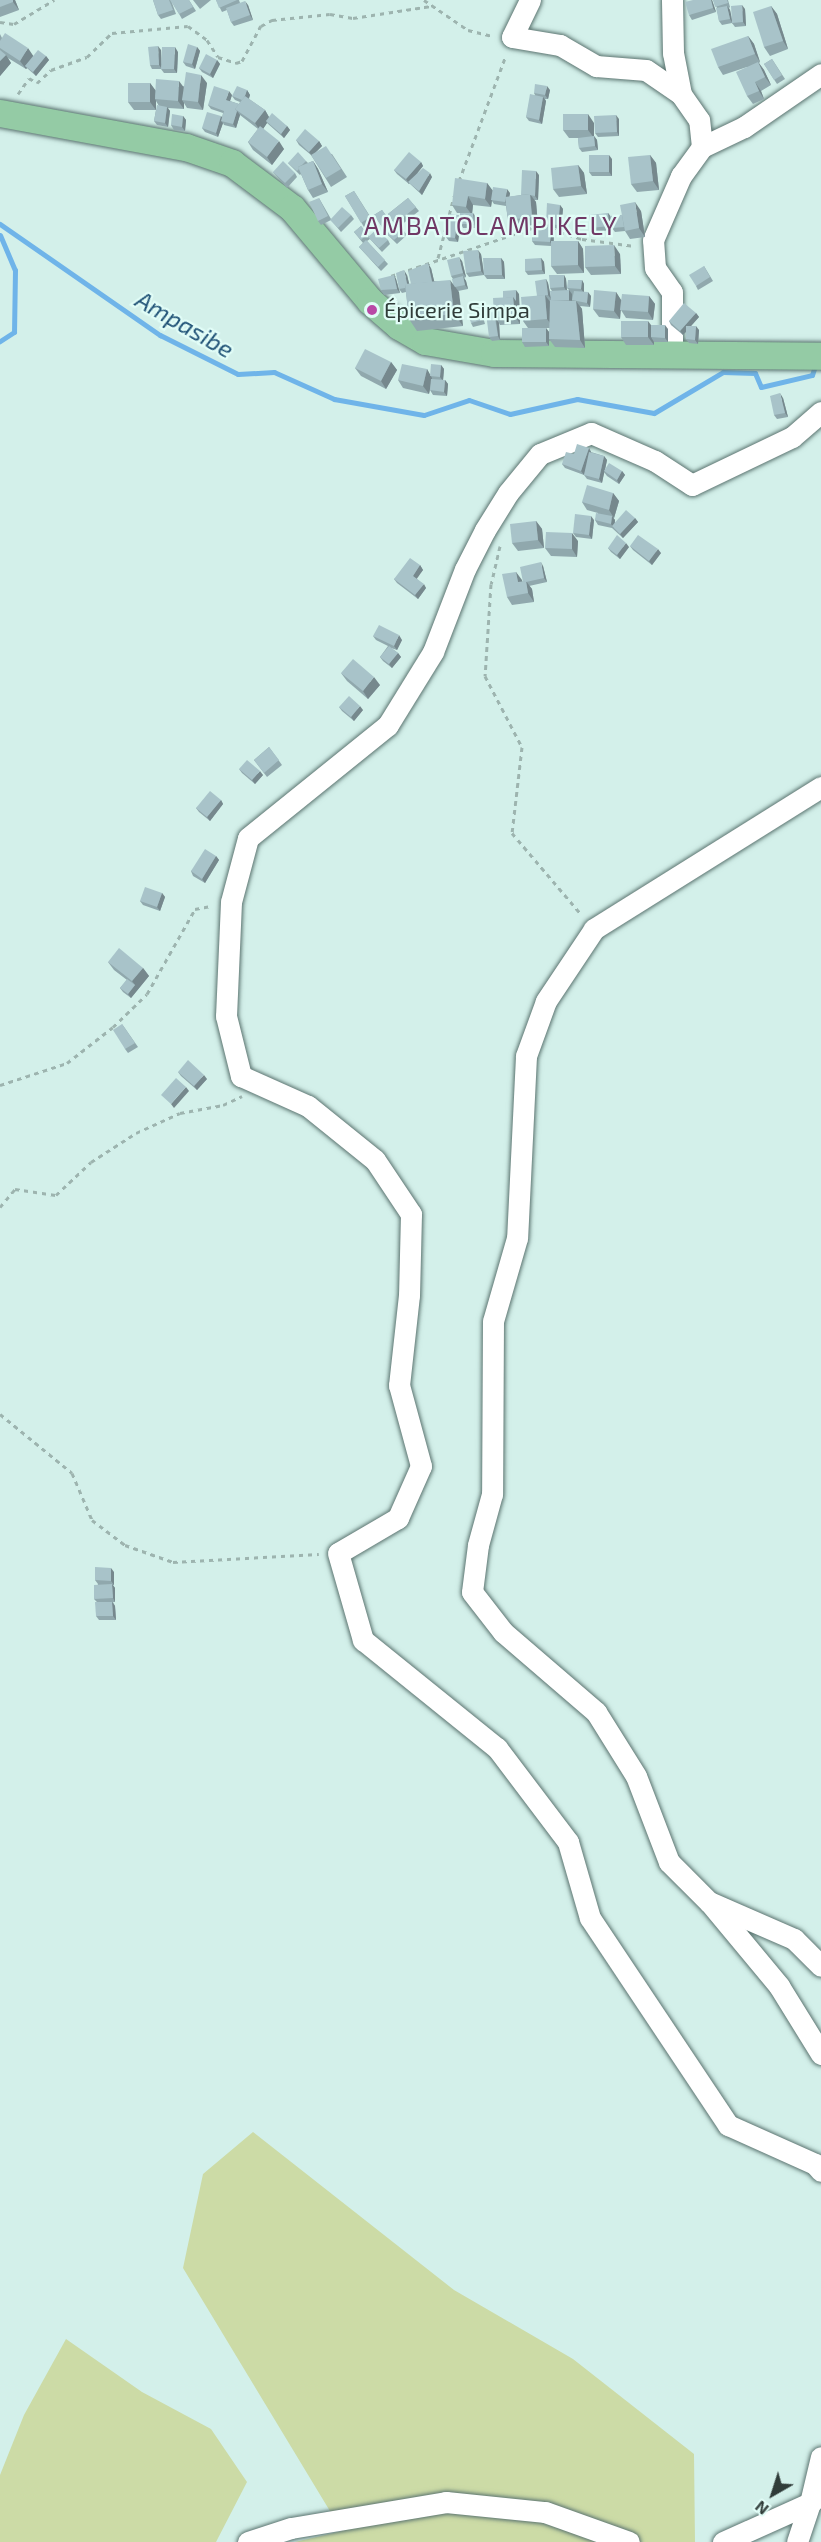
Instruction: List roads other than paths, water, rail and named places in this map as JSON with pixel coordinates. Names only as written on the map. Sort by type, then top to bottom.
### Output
[{"type":"main road","points":[[4,114],[186,147],[232,163],[292,208],[358,286],[399,326],[424,341],[453,348],[494,353],[811,356]]},
{"type":"street","points":[[530,0],[512,37],[560,45],[596,66],[646,70],[681,94],[699,120],[702,147]]},
{"type":"street","points":[[672,0],[673,53],[681,94]]},
{"type":"street","points":[[672,355],[672,292],[652,258],[653,240],[681,176],[702,147],[744,127],[821,74]]},
{"type":"street","points":[[821,412],[792,437],[692,486],[655,461],[591,433],[540,454],[508,493],[485,530],[465,569],[433,652],[387,725],[248,838],[231,902],[226,1016],[241,1076],[308,1106],[375,1160],[411,1214],[409,1294],[399,1385],[421,1466],[398,1518],[338,1553],[363,1640],[497,1748],[568,1842],[590,1918],[728,2125],[815,2164],[821,2171]]},
{"type":"street","points":[[821,787],[594,929],[546,1001],[526,1056],[517,1238],[493,1321],[492,1494],[478,1545],[472,1592],[502,1632],[596,1712],[636,1776],[669,1862],[709,1902],[779,1986],[821,2055]]},
{"type":"street","points":[[709,1902],[794,1939],[821,1966]]},
{"type":"street","points":[[797,2542],[816,2498],[821,2457]]},
{"type":"street","points":[[723,2542],[816,2498]]},
{"type":"street","points":[[248,2542],[291,2528],[446,2502],[545,2512],[629,2542]]},
{"type":"waterway","name":"Ampasibe","points":[[0,224],[160,335],[238,374],[274,372],[334,399],[424,415],[469,400],[510,414],[577,399],[654,413],[723,372],[755,373],[761,387],[812,375],[816,363]]},
{"type":"waterway","points":[[0,235],[15,270],[14,332],[0,341]]},
{"type":"place","name":"Épicerie Simpa","points":[[372,310]]},
{"type":"district","name":"AMBATOLAMPIKELY","points":[[491,225]]}]
